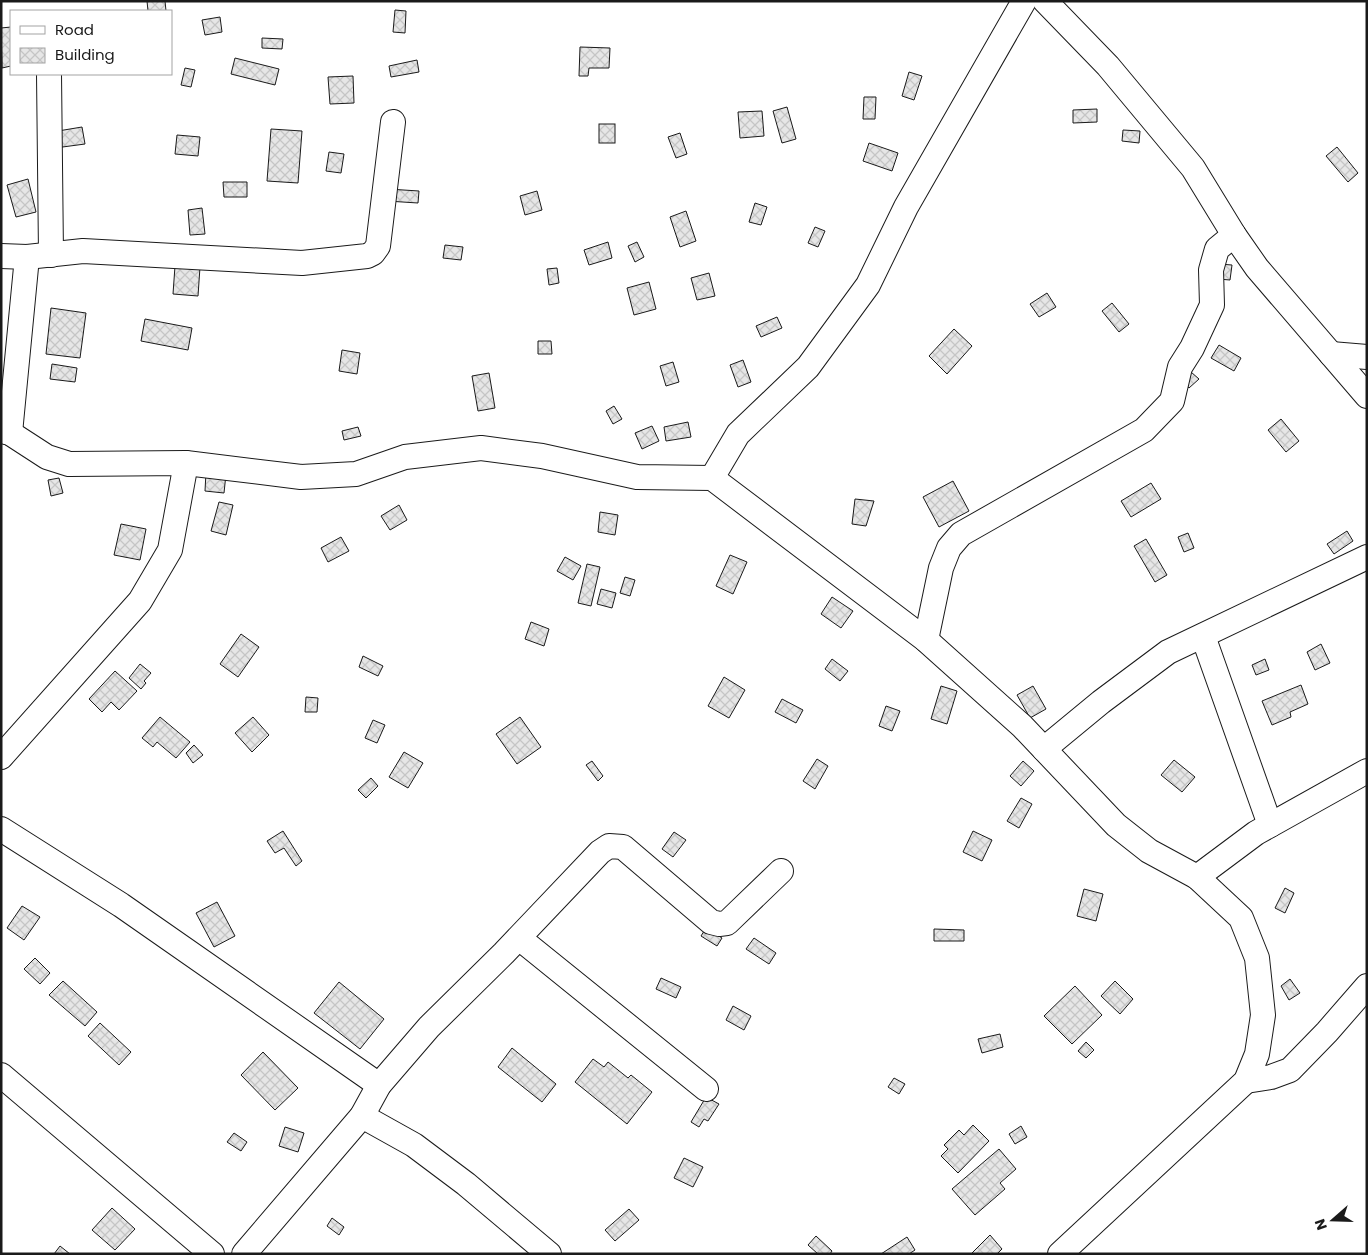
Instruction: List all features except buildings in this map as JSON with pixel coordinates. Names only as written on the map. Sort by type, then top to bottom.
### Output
[{"type":"street","points":[[712,478],[738,434],[808,367],[868,285],[906,207],[1024,1]]},
{"type":"street","points":[[1045,1],[1108,66],[1193,168],[1234,235],[1257,268],[1367,396]]},
{"type":"street","points":[[49,75],[51,255]]},
{"type":"street","points":[[1,256],[27,257],[83,251],[302,263],[367,256],[373,253],[378,246],[393,122]]},
{"type":"street","points":[[926,640],[941,568],[949,548],[961,534],[1144,430],[1172,401],[1180,367],[1192,348],[1212,305],[1211,270],[1217,250],[1234,235]]},
{"type":"street","points":[[27,257],[6,432],[47,457],[69,464],[186,463],[310,476],[356,474],[405,458],[481,448],[542,456],[637,477],[712,478],[926,640],[1022,726],[1116,825],[1149,851],[1197,877],[1241,918],[1257,958],[1263,1015],[1257,1054],[1246,1081],[1060,1254]]},
{"type":"street","points":[[1331,354],[1367,357]]},
{"type":"street","points":[[1,757],[140,601],[170,550],[186,463]]},
{"type":"street","points":[[1044,749],[1101,702],[1168,652],[1367,557]]},
{"type":"street","points":[[1203,636],[1270,826]]},
{"type":"street","points":[[1197,877],[1256,833],[1367,771]]},
{"type":"street","points":[[1,829],[121,905],[379,1085]]},
{"type":"street","points":[[244,1254],[362,1116],[379,1085],[429,1026],[519,938],[600,852],[609,846],[623,847],[711,922],[719,924],[727,923],[781,871]]},
{"type":"street","points":[[519,938],[706,1089]]},
{"type":"street","points":[[1246,1081],[1271,1077],[1290,1070],[1367,986]]},
{"type":"street","points":[[1,1075],[212,1254]]},
{"type":"street","points":[[362,1116],[414,1145],[466,1184],[549,1254]]}]
